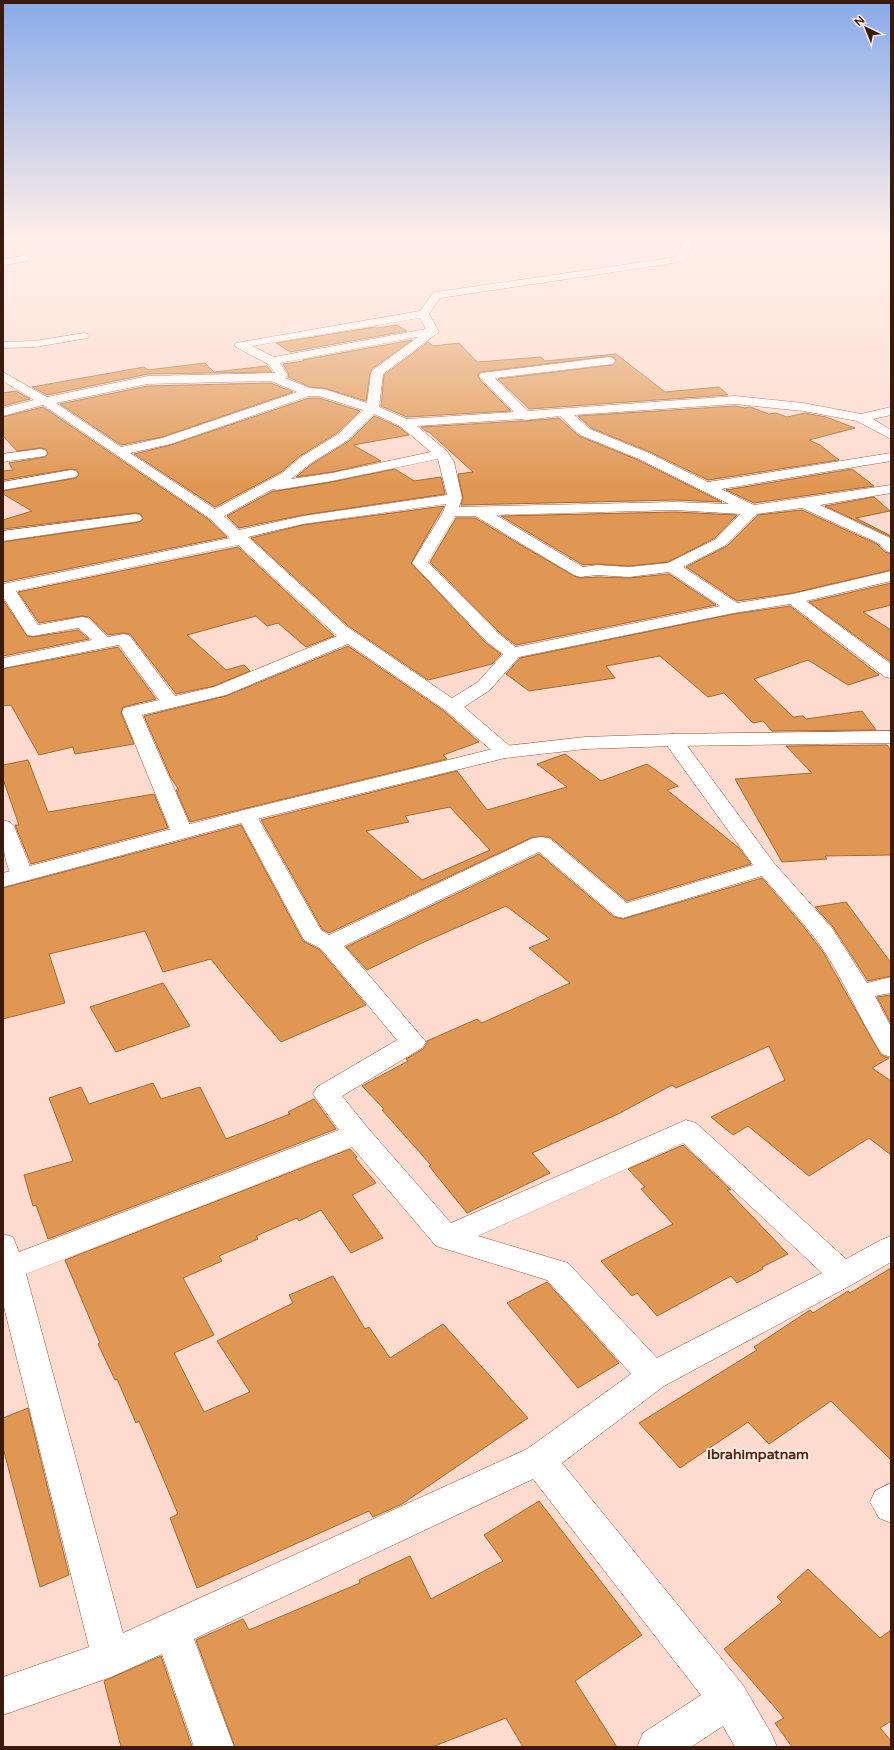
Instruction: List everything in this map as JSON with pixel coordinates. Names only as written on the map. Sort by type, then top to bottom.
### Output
[{"type":"street","points":[[3,412],[45,401],[148,380],[273,377],[282,375],[272,361],[240,345],[378,322]]},
{"type":"street","points":[[428,322],[433,332]]},
{"type":"street","points":[[272,361],[433,332]]},
{"type":"street","points":[[214,515],[287,476],[306,460],[343,437],[372,409],[377,373],[433,332]]},
{"type":"street","points":[[3,345],[35,344],[84,336]]},
{"type":"street","points":[[526,416],[486,376],[609,361]]},
{"type":"street","points":[[3,376],[45,401],[214,515],[240,537],[340,630],[452,706],[505,752]]},
{"type":"street","points":[[273,377],[308,392]]},
{"type":"street","points":[[119,452],[166,441],[308,392],[320,392],[372,409],[405,423],[442,454],[447,462],[452,505],[420,563],[493,638],[513,652]]},
{"type":"street","points":[[405,423],[526,416],[735,400],[803,407],[861,418],[891,435]]},
{"type":"street","points":[[861,418],[891,411]]},
{"type":"street","points":[[563,412],[585,432],[644,456],[752,510]]},
{"type":"street","points":[[3,458],[40,453]]},
{"type":"street","points":[[266,488],[442,454]]},
{"type":"street","points":[[705,487],[891,458]]},
{"type":"street","points":[[3,486],[71,474]]},
{"type":"street","points":[[104,642],[82,622],[33,631],[4,589],[240,537],[303,520],[452,505],[478,511],[675,506],[752,510],[804,504],[891,489]]},
{"type":"street","points":[[804,504],[883,540],[891,548]]},
{"type":"street","points":[[478,511],[580,572],[597,570],[629,572],[672,567],[721,542],[752,510]]},
{"type":"street","points":[[3,536],[135,518]]},
{"type":"street","points":[[672,567],[734,608]]},
{"type":"street","points":[[452,706],[484,686],[513,652],[734,608],[793,599],[891,576]]},
{"type":"street","points":[[793,599],[891,673]]},
{"type":"street","points":[[182,832],[131,712],[220,691],[349,637]]},
{"type":"street","points":[[3,663],[123,639],[170,702]]},
{"type":"street","points":[[3,826],[12,877],[248,815],[505,752],[585,743],[891,736]]},
{"type":"street","points":[[673,740],[766,868],[824,933],[861,992],[883,1036],[891,1048]]},
{"type":"street","points":[[248,815],[312,934],[329,944],[413,1042],[326,1094],[357,1134],[446,1238],[557,1270],[653,1376]]},
{"type":"street","points":[[329,944],[540,843],[622,912],[766,868]]},
{"type":"street","points":[[861,992],[891,985]]},
{"type":"street","points":[[446,1238],[686,1130],[844,1276]]},
{"type":"street","points":[[111,1658],[5,1261],[357,1134]]},
{"type":"street","points":[[3,1696],[111,1658],[539,1460],[653,1376],[844,1276],[891,1248]]},
{"type":"street","points":[[539,1460],[729,1699],[758,1747]]},
{"type":"street","points":[[891,1499],[887,1502],[891,1507]]},
{"type":"street","points":[[172,1629],[214,1747]]},
{"type":"street","points":[[657,1747],[729,1699]]},
{"type":"building","points":[[397,325],[407,331],[290,352],[276,343],[375,327]]},
{"type":"building","points":[[412,340],[372,369],[370,373],[366,401],[324,388],[310,387],[288,377],[289,374],[283,364],[304,361],[303,360]]},
{"type":"building","points":[[428,342],[433,346],[459,343],[477,362],[541,357],[545,361],[616,354],[665,392],[719,387],[728,395],[529,409],[498,379],[613,365],[616,360],[609,356],[480,372],[478,375],[480,380],[511,411],[407,417],[381,406],[384,375]]},
{"type":"building","points":[[205,363],[214,372],[267,366],[272,372],[148,374],[47,395],[32,387],[144,367],[148,370]]},
{"type":"building","points":[[271,383],[293,392],[162,437],[121,445],[60,404],[148,386]]},
{"type":"building","points":[[16,391],[30,399],[3,406],[3,393]]},
{"type":"building","points":[[309,398],[319,398],[360,411],[337,433],[300,456],[281,472],[215,507],[134,454],[171,445]]},
{"type":"building","points":[[735,406],[745,408],[750,407],[769,414],[776,413],[787,417],[805,413],[826,417],[855,428],[809,440],[820,445],[839,460],[708,480],[650,452],[591,428],[578,416]]},
{"type":"building","points":[[43,407],[208,519],[227,537],[3,582],[3,542],[140,522],[143,519],[141,514],[135,513],[3,529],[3,520],[32,511],[3,494],[3,491],[76,478],[79,475],[77,470],[71,469],[3,480],[3,471],[13,470],[9,463],[45,457],[48,454],[46,449],[40,448],[17,451],[3,436],[3,417]]},
{"type":"building","points":[[374,416],[399,427],[409,435],[353,445],[381,461],[332,472],[296,477],[312,464],[349,441]]},
{"type":"building","points":[[559,418],[579,436],[638,460],[722,502],[675,500],[461,505],[463,498],[458,474],[473,472],[429,432],[421,427]]},
{"type":"building","points":[[395,469],[414,481],[441,477],[445,494],[303,515],[239,528],[227,516],[273,491],[332,482]]},
{"type":"building","points":[[852,469],[874,486],[754,503],[726,490]]},
{"type":"building","points":[[874,497],[890,511],[856,518],[891,537],[825,506]]},
{"type":"building","points":[[444,506],[411,563],[486,643],[501,654],[492,664],[428,680],[347,625],[251,538],[303,525]]},
{"type":"building","points":[[802,510],[877,544],[885,552],[891,554],[891,570],[793,593],[737,601],[686,567],[727,546],[758,515]]},
{"type":"building","points":[[675,512],[737,515],[715,538],[668,562],[629,566],[597,564],[583,565],[501,516]]},
{"type":"building","points":[[456,518],[475,518],[574,576],[580,578],[629,578],[669,574],[716,605],[516,645],[500,633],[430,562]]},
{"type":"building","points":[[238,547],[334,636],[306,647],[278,623],[267,626],[256,616],[187,635],[226,670],[244,665],[250,671],[214,686],[176,694],[130,634],[123,633],[108,635],[89,617],[82,616],[39,623],[18,592]]},
{"type":"building","points":[[891,583],[891,605],[863,612],[891,630],[891,662],[809,602]]},
{"type":"building","points":[[3,600],[27,636],[33,637],[78,630],[89,639],[3,656]]},
{"type":"building","points":[[790,606],[879,675],[848,685],[808,660],[754,679],[793,717],[803,716],[806,719],[862,711],[876,730],[772,731],[763,721],[753,723],[724,693],[708,697],[660,656],[606,666],[615,678],[529,691],[506,674],[520,658],[734,614]]},
{"type":"building","points":[[348,646],[444,711],[479,742],[443,755],[447,759],[190,822],[176,790],[179,790],[171,778],[144,716],[226,696]]},
{"type":"building","points":[[118,647],[156,699],[123,707],[121,713],[134,744],[75,754],[73,747],[39,755],[11,705],[3,706],[3,669]]},
{"type":"building","points":[[887,745],[891,750],[891,855],[825,856],[827,859],[782,862],[735,779],[812,773],[786,746]]},
{"type":"building","points":[[565,754],[601,781],[647,764],[678,786],[667,790],[739,848],[751,864],[627,901],[550,837],[533,837],[329,933],[322,929],[261,820],[457,771],[487,810],[567,787],[537,764]],"holes":[[[450,807],[490,850],[422,880],[366,831],[409,822],[405,816]]]},
{"type":"building","points":[[28,760],[48,812],[154,794],[168,828],[31,864],[15,825],[19,825],[3,779],[3,765]]},
{"type":"building","points":[[241,825],[303,941],[320,950],[366,1005],[281,1042],[211,959],[163,972],[145,931],[49,954],[65,1003],[3,1019],[3,888]]},
{"type":"building","points":[[539,854],[614,917],[623,919],[762,878],[800,922],[823,952],[881,1055],[889,1058],[872,1068],[891,1081],[891,1155],[869,1138],[809,1176],[748,1126],[733,1135],[711,1117],[785,1080],[769,1046],[676,1088],[672,1085],[618,1114],[532,1153],[550,1173],[467,1213],[429,1166],[431,1165],[382,1110],[384,1109],[362,1086],[408,1061],[406,1059],[423,1049],[427,1041],[477,1019],[482,1023],[570,983],[529,948],[550,939],[506,906],[424,942],[367,970],[346,947]]},
{"type":"building","points":[[846,902],[891,963],[891,976],[868,981],[833,927],[815,907]]},
{"type":"building","points":[[163,983],[190,1026],[116,1052],[90,1007]]},
{"type":"building","points":[[891,995],[891,1024],[877,997]]},
{"type":"building","points":[[153,1083],[161,1099],[200,1087],[226,1139],[290,1114],[288,1112],[314,1099],[336,1129],[48,1239],[36,1205],[33,1206],[24,1175],[73,1161],[49,1098],[81,1087],[89,1104]]},
{"type":"building","points":[[683,1145],[731,1190],[727,1190],[788,1254],[762,1267],[763,1269],[737,1283],[731,1276],[657,1316],[637,1293],[632,1296],[601,1261],[673,1224],[641,1189],[645,1187],[628,1169]]},
{"type":"building","points":[[350,1149],[357,1157],[355,1158],[376,1183],[352,1195],[383,1238],[351,1253],[321,1210],[299,1221],[297,1218],[256,1236],[258,1239],[219,1256],[222,1261],[183,1278],[214,1335],[174,1353],[204,1412],[250,1392],[217,1341],[293,1303],[289,1295],[333,1276],[365,1329],[369,1327],[390,1358],[443,1324],[528,1418],[402,1504],[373,1517],[369,1511],[197,1588],[170,1518],[178,1514],[139,1421],[136,1423],[117,1379],[115,1380],[98,1344],[100,1343],[65,1260]]},
{"type":"building","points":[[891,1268],[891,1460],[831,1401],[769,1444],[748,1422],[680,1468],[639,1423],[757,1350],[754,1347],[810,1310],[813,1313],[848,1291],[850,1293]]},
{"type":"building","points":[[547,1282],[619,1363],[578,1388],[507,1303]]},
{"type":"building","points":[[28,1408],[69,1575],[40,1587],[3,1448],[3,1418]]},
{"type":"building","points":[[539,1501],[642,1635],[575,1681],[617,1747],[523,1747],[506,1718],[432,1747],[235,1747],[196,1640],[243,1619],[249,1630],[360,1583],[359,1580],[410,1556],[431,1599],[503,1561],[484,1535]]},
{"type":"building","points":[[808,1569],[880,1638],[891,1630],[891,1721],[880,1728],[891,1741],[891,1747],[792,1747],[775,1723],[784,1718],[724,1649],[782,1602],[777,1597]]},
{"type":"building","points":[[161,1656],[192,1747],[121,1747],[104,1681]]},
{"type":"district","name":"Ibrahimpatnam","points":[[758,1454]]}]
